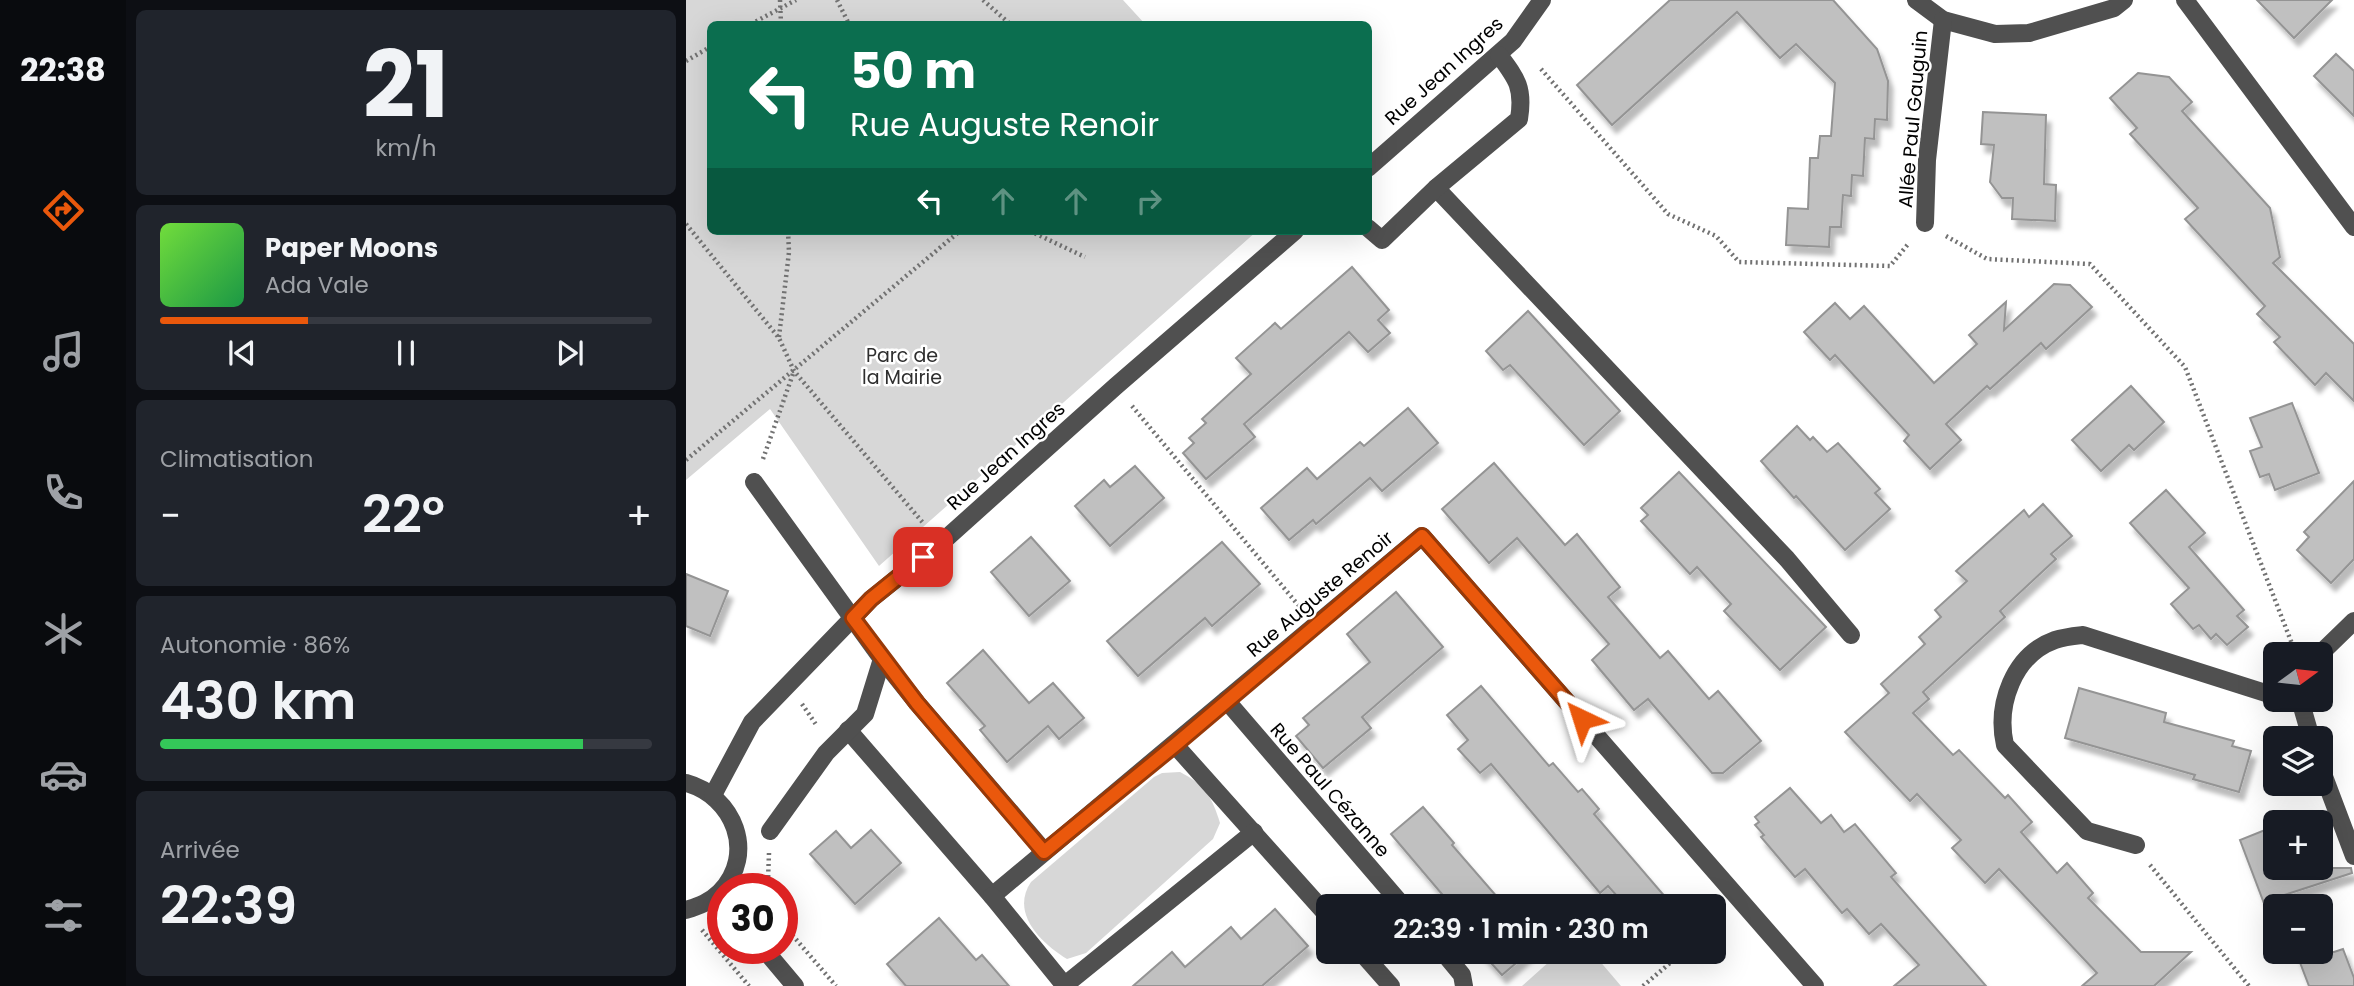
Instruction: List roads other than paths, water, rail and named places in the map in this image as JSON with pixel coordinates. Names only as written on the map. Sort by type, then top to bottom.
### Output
[{"type":"street","name":"Rue Jean Ingres","points":[[1372,165],[1499,55],[1513,41],[1542,0]]},
{"type":"street","points":[[1916,0],[1943,20],[1995,34],[2029,33],[2114,8],[2124,0]]},
{"type":"street","points":[[2185,0],[2354,227]]},
{"type":"street","name":"Allée Paul Gauguin","points":[[1925,223],[1927,160],[1943,20]]},
{"type":"street","points":[[1372,231],[1382,240],[1436,188],[1519,118],[1522,101],[1518,80],[1499,55]]},
{"type":"street","points":[[1436,188],[1787,559],[1852,635]]},
{"type":"street","name":"Rue Jean Ingres","points":[[713,795],[752,722],[871,599],[941,543],[1290,235]]},
{"type":"street","points":[[754,482],[882,659],[1044,852]]},
{"type":"street","name":"Rue Auguste Renoir","points":[[992,896],[1422,536],[1815,986]]},
{"type":"street","points":[[2332,642],[2354,621]]},
{"type":"street","points":[[2136,845],[2087,831],[2005,745],[2001,726],[2011,680],[2034,652],[2055,640],[2083,635],[2263,692]]},
{"type":"street","points":[[770,831],[826,753],[865,714],[882,659]]},
{"type":"street","name":"Rue Paul Cézanne","points":[[1226,700],[1393,894]]},
{"type":"street","points":[[848,730],[992,896],[1065,986],[1254,832]]},
{"type":"street","points":[[1175,745],[1316,902]]},
{"type":"street","points":[[686,783],[698,786],[713,795],[728,811],[737,831],[738,853],[733,873]]},
{"type":"street","points":[[2332,796],[2354,856]]},
{"type":"street","points":[[690,916],[707,902]]},
{"type":"street","points":[[776,964],[795,986]]},
{"type":"street","points":[[1372,964],[1391,986]]},
{"type":"street","points":[[1453,964],[1462,975],[1464,986]]},
{"type":"park label","name":"Parc de la Mairie","points":[[902,366]]}]
